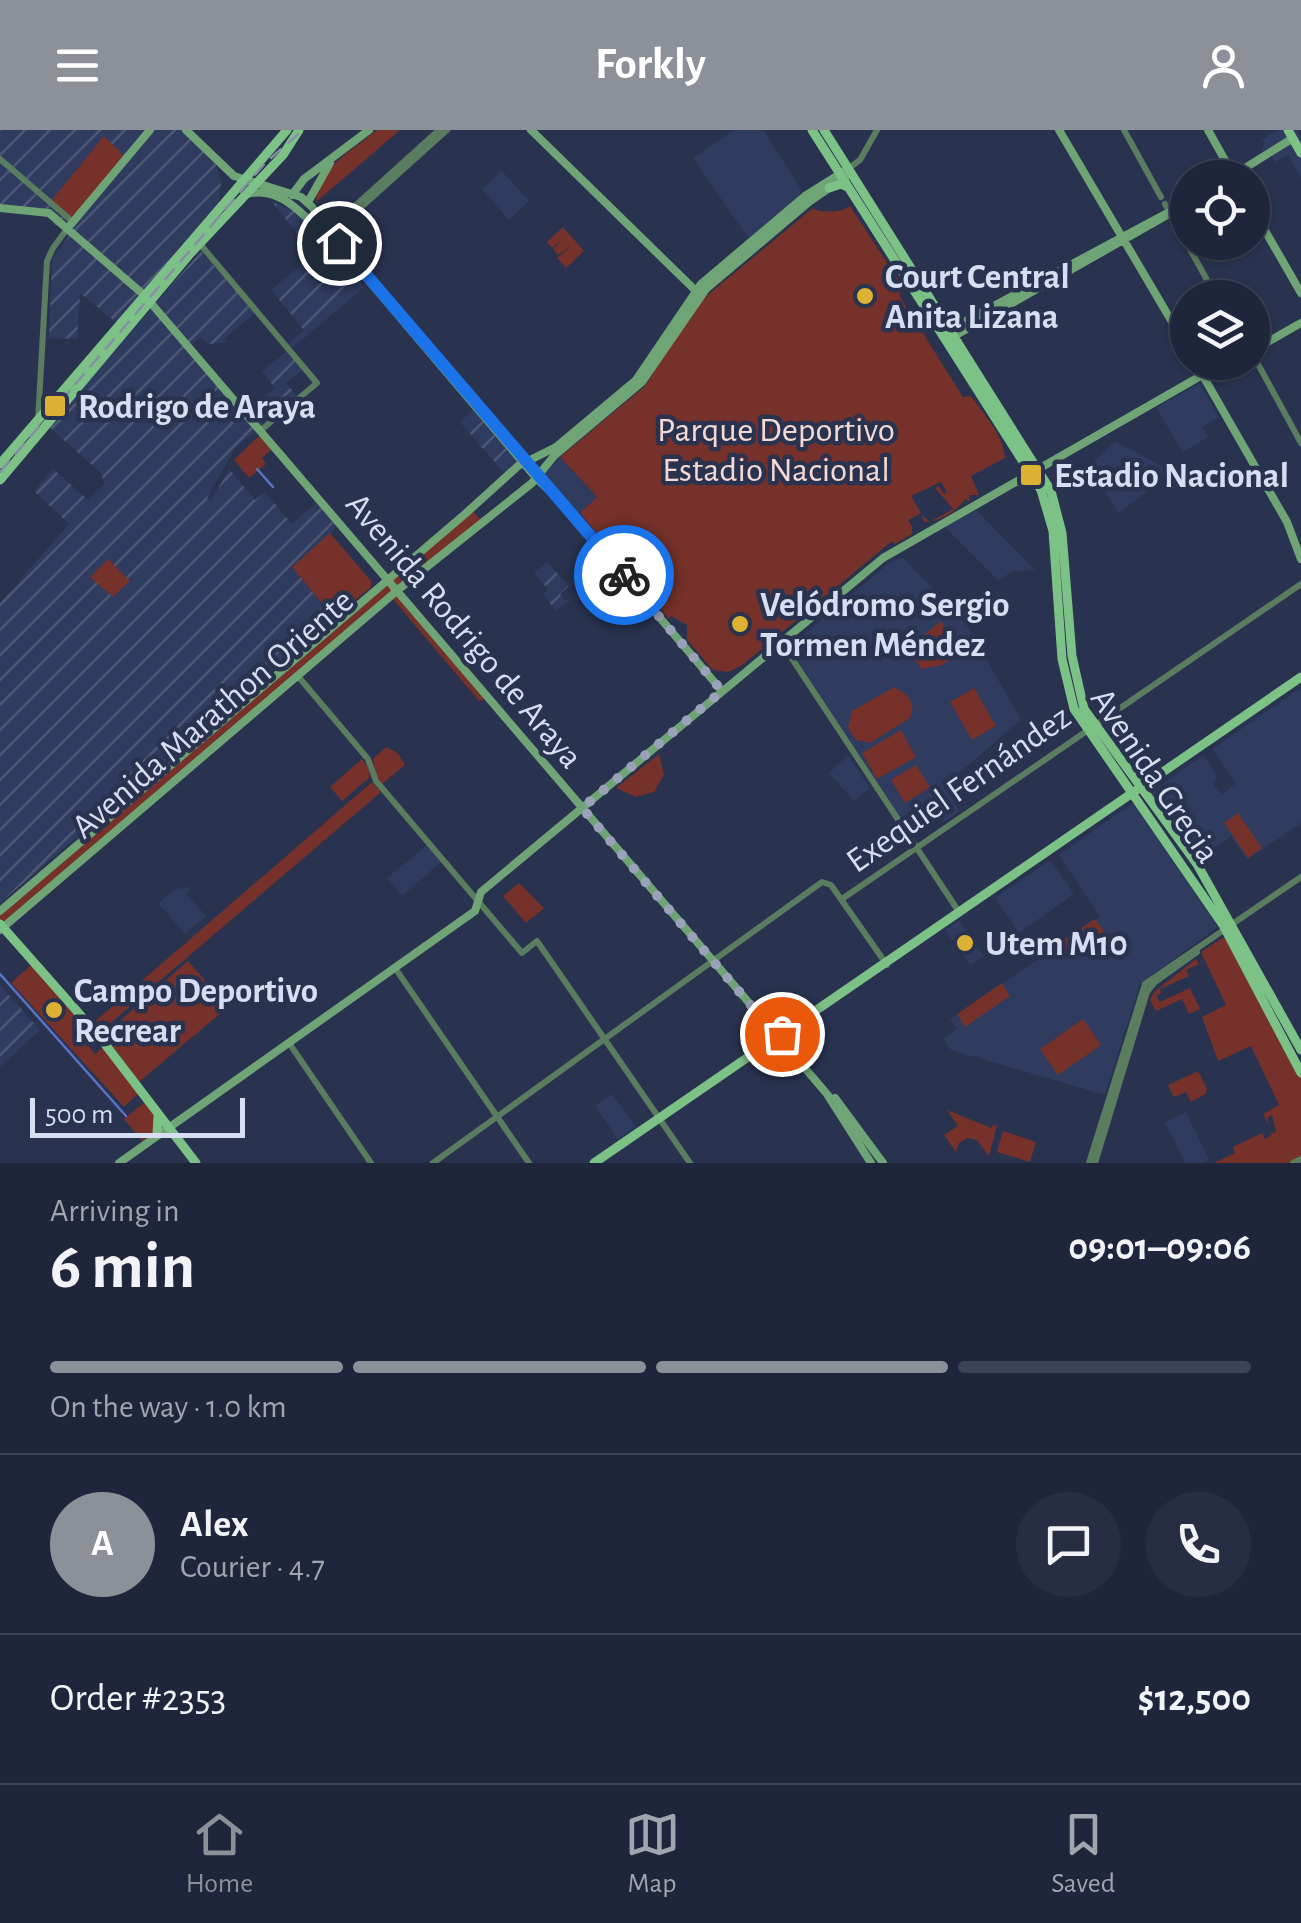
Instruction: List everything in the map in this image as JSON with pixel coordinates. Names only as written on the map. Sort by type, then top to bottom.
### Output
[{"type":"main road","points":[[70,226],[150,130]]},
{"type":"main road","points":[[186,130],[226,170],[243,180],[293,192],[308,202],[328,234]]},
{"type":"main road","points":[[0,480],[287,130]]},
{"type":"main road","points":[[0,464],[37,418],[287,151],[299,130]]},
{"type":"main road","points":[[534,130],[699,291]]},
{"type":"main road","name":"Avenida Grecia","points":[[812,130],[949,332],[1035,473],[1053,526],[1057,614],[1066,687],[1076,714],[1142,789],[1189,852],[1301,1073]]},
{"type":"main road","name":"Avenida Grecia","points":[[824,130],[846,176]]},
{"type":"main road","points":[[1059,130],[1170,319]]},
{"type":"main road","points":[[1208,130],[1224,160]]},
{"type":"main road","points":[[293,206],[293,192],[304,179],[369,131]]},
{"type":"main road","points":[[1261,160],[1296,137],[1301,153]]},
{"type":"main road","points":[[293,206],[308,202],[322,173],[335,158]]},
{"type":"main road","points":[[266,172],[274,187]]},
{"type":"main road","points":[[829,188],[841,184],[846,176]]},
{"type":"main road","name":"Avenida Marathon Oriente","points":[[1,927],[396,591],[538,476],[554,456],[642,382],[688,300],[814,194],[846,176]]},
{"type":"main road","points":[[274,187],[304,179]]},
{"type":"main road","name":"Avenida Marathon Oriente","points":[[814,194],[829,188]]},
{"type":"main road","points":[[315,190],[317,214]]},
{"type":"main road","points":[[243,196],[256,192],[293,206],[328,234],[528,460],[722,691]]},
{"type":"main road","name":"Avenida Rodrigo de Araya","points":[[0,208],[49,214],[70,226],[147,299],[827,1094],[871,1163]]},
{"type":"main road","points":[[949,332],[1170,210]]},
{"type":"main road","points":[[1270,239],[1301,293]]},
{"type":"main road","name":"Avenida Marathon Oriente","points":[[0,911],[528,460],[556,447],[636,380],[707,279],[724,268]]},
{"type":"main road","points":[[689,281],[707,279]]},
{"type":"main road","points":[[688,300],[689,281]]},
{"type":"main road","points":[[1270,344],[1301,321]]},
{"type":"main road","points":[[119,1163],[475,911],[482,892],[886,556],[1199,380]]},
{"type":"main road","points":[[1206,380],[1286,519],[1301,560]]},
{"type":"main road","points":[[16,444],[20,456]]},
{"type":"main road","points":[[597,1163],[1301,680]]},
{"type":"main road","name":"Avenida Grecia","points":[[1090,728],[1301,1050]]},
{"type":"main road","points":[[1,927],[98,1035],[196,1163]]},
{"type":"main road","name":"Avenida Rodrigo de Araya","points":[[827,1094],[838,1102],[883,1163]]},
{"type":"main road","points":[[157,1134],[158,1113]]},
{"type":"main road","points":[[134,1152],[170,1126]]},
{"type":"street","points":[[328,234],[439,130]]},
{"type":"street","points":[[328,234],[447,130]]},
{"type":"street","points":[[846,176],[877,130]]},
{"type":"street","points":[[1122,130],[1170,216]]},
{"type":"street","points":[[0,160],[70,226],[48,258],[37,418],[44,428]]},
{"type":"street","points":[[200,244],[317,383],[260,431]]},
{"type":"street","points":[[1266,380],[1301,443]]},
{"type":"street","name":"Exequiel Fernández","points":[[432,1163],[812,891],[833,890],[916,848],[1301,584]]},
{"type":"street","points":[[781,642],[960,914]]},
{"type":"street","points":[[297,675],[368,758],[378,784],[522,952],[537,941],[690,1163]]},
{"type":"street","points":[[1092,1163],[1146,984],[1227,933],[1301,877]]},
{"type":"street","points":[[833,890],[886,964]]},
{"type":"street","points":[[395,968],[529,1163]]},
{"type":"street","points":[[289,1043],[372,1163]]},
{"type":"street","points":[[1293,1163],[1301,1159]]},
{"type":"shaded area","points":[[0,130],[182,130],[215,162],[221,180],[219,203],[118,324],[80,293],[77,339],[49,338],[52,259],[69,236],[39,212],[0,211]]},
{"type":"shaded area","points":[[734,130],[763,130],[801,189],[799,197],[749,239],[693,158]]},
{"type":"shaded area","points":[[1277,130],[1297,130],[1301,137],[1301,178],[1288,155],[1275,162],[1269,151],[1264,153],[1261,148],[1265,144],[1262,140]]},
{"type":"shaded area","points":[[502,171],[529,201],[509,220],[482,189]]},
{"type":"shaded area","points":[[271,201],[297,213],[320,234],[364,287],[288,352],[302,370],[286,383],[297,396],[235,448],[207,498],[211,501],[229,469],[255,500],[265,492],[292,524],[316,503],[337,527],[292,567],[334,618],[0,903],[0,603],[69,524],[34,491],[53,469],[88,500],[105,484],[101,473],[49,427],[201,251],[255,313],[225,338],[227,342],[208,344],[201,337],[192,345],[247,411],[275,388],[262,371],[286,352],[284,348],[304,330],[271,290],[314,254]]},
{"type":"shaded area","points":[[1200,383],[1219,417],[1202,427],[1208,437],[1183,452],[1156,408]]},
{"type":"shaded area","points":[[473,410],[517,462],[504,473],[460,422]]},
{"type":"shaded area","points":[[1115,441],[1173,472],[1119,513],[1089,466]]},
{"type":"shaded area","points":[[560,457],[598,498],[578,514],[544,473]]},
{"type":"shaded area","points":[[976,510],[1035,570],[1012,571],[999,581],[945,527]]},
{"type":"shaded area","points":[[902,557],[964,620],[1021,720],[944,786],[960,811],[944,822],[928,799],[901,820],[789,647],[887,565]]},
{"type":"shaded area","points":[[547,562],[569,586],[560,594],[565,601],[576,595],[556,611],[543,594],[548,589],[534,573]]},
{"type":"shaded area","points":[[1301,688],[1301,823],[1247,860],[1231,836],[1199,858],[1150,793],[1203,755],[1217,775],[1214,785],[1222,794],[1236,783],[1212,749]]},
{"type":"shaded area","points":[[848,755],[870,788],[854,801],[829,773]]},
{"type":"shaded area","points":[[1133,803],[1218,927],[1140,984],[1105,1095],[951,1050],[943,1039],[957,1029],[950,1019],[1100,917],[1059,855]]},
{"type":"shaded area","points":[[427,845],[441,862],[402,896],[387,878]]},
{"type":"shaded area","points":[[1050,860],[1074,894],[1019,933],[995,898]]},
{"type":"shaded area","points":[[187,886],[190,889],[186,894],[206,916],[185,934],[158,903],[179,887],[182,890]]},
{"type":"shaded area","name":"Utem M10","points":[[959,920],[984,956],[970,965],[945,930]]},
{"type":"shaded area","points":[[0,985],[40,1030],[0,1067]]},
{"type":"shaded area","points":[[612,1094],[636,1127],[618,1139],[595,1106]]},
{"type":"shaded area","points":[[1186,1112],[1209,1160],[1203,1163],[1185,1163],[1165,1122]]},
{"type":"green space","points":[[377,130],[400,130],[316,202],[329,170]]},
{"type":"green space","points":[[104,136],[125,157],[70,218],[51,201]]},
{"type":"green space","name":"Parque Deportivo Estadio Nacional","points":[[850,206],[903,287],[899,295],[963,397],[971,396],[993,426],[1005,458],[971,476],[979,495],[970,495],[969,501],[965,499],[958,507],[942,518],[931,521],[953,509],[935,488],[939,486],[944,494],[947,492],[941,482],[911,496],[921,513],[908,520],[912,534],[895,544],[892,541],[741,666],[728,672],[713,670],[687,640],[687,625],[671,616],[669,619],[580,513],[597,497],[560,457],[645,386],[699,302],[813,208],[832,211]]},
{"type":"green space","points":[[563,227],[584,251],[566,268],[557,258],[570,247],[558,255],[553,249],[563,239],[552,248],[547,242]]},
{"type":"green space","points":[[260,435],[272,449],[262,458],[266,464],[249,478],[234,460]]},
{"type":"green space","points":[[471,509],[481,520],[0,926],[0,913]]},
{"type":"green space","points":[[330,533],[371,581],[371,587],[334,618],[292,567]]},
{"type":"green space","points":[[108,559],[130,581],[113,597],[90,577]]},
{"type":"green space","points":[[396,595],[485,699],[479,701],[392,598]]},
{"type":"green space","points":[[941,621],[960,654],[942,665],[921,669],[909,647]]},
{"type":"green space","points":[[894,687],[910,699],[910,718],[870,743],[856,740],[848,728],[852,711]]},
{"type":"green space","points":[[974,688],[996,726],[972,740],[950,702]]},
{"type":"green space","points":[[901,730],[916,757],[877,779],[862,753]]},
{"type":"green space","points":[[386,747],[398,753],[405,765],[382,784],[376,777],[373,759]]},
{"type":"green space","points":[[659,754],[664,775],[654,792],[636,797],[616,788]]},
{"type":"green space","points":[[362,759],[370,777],[342,801],[330,787]]},
{"type":"green space","points":[[916,765],[930,787],[905,803],[891,780]]},
{"type":"green space","points":[[372,782],[381,792],[100,1032],[93,1023]]},
{"type":"green space","points":[[1238,813],[1262,848],[1248,858],[1224,823]]},
{"type":"green space","points":[[519,883],[544,908],[526,923],[503,896]]},
{"type":"green space","points":[[1093,920],[1119,952],[1117,960],[1095,929],[1071,946],[1073,951],[1062,959],[1053,947]]},
{"type":"green space","points":[[1222,938],[1229,939],[1301,1077],[1301,1157],[1289,1163],[1214,1163],[1235,1153],[1233,1147],[1262,1133],[1265,1139],[1271,1136],[1267,1127],[1271,1134],[1276,1132],[1272,1115],[1267,1118],[1269,1126],[1263,1114],[1279,1105],[1251,1046],[1218,1061],[1202,1017],[1226,1005],[1201,952]]},
{"type":"green space","points":[[1196,959],[1199,964],[1186,970],[1189,976],[1160,989],[1156,996],[1160,1002],[1190,988],[1200,1009],[1189,1014],[1182,999],[1156,1011],[1150,1000],[1154,992]]},
{"type":"green space","points":[[188,961],[228,1007],[139,1082],[104,1035]]},
{"type":"green space","name":"Campo Deportivo Recrear","points":[[31,965],[95,1038],[88,1045],[95,1054],[104,1046],[139,1093],[124,1107],[11,983]]},
{"type":"green space","points":[[1002,983],[1010,996],[965,1027],[957,1014]]},
{"type":"green space","points":[[1083,1019],[1101,1045],[1058,1075],[1040,1049]]},
{"type":"green space","points":[[1198,1071],[1206,1094],[1191,1102],[1186,1092],[1174,1097],[1168,1085]]},
{"type":"green space","points":[[145,1102],[156,1115],[158,1131],[142,1141],[124,1119]]},
{"type":"green space","points":[[947,1110],[991,1128],[997,1126],[989,1156],[977,1140],[968,1138],[959,1143],[956,1152],[944,1135],[958,1126]]},
{"type":"green space","points":[[1003,1131],[1036,1142],[1030,1162],[997,1152]]},
{"type":"waterway","points":[[257,469],[273,487]]},
{"type":"waterway","points":[[0,974],[126,1116]]},
{"type":"railway","points":[[0,472],[265,163],[303,130]]},
{"type":"way so far","points":[[624,575],[722,691],[582,808],[778,1037],[782,1034]]},
{"type":"place","name":"Court Central Anita Lizana","points":[[865,296]]},
{"type":"place","name":"Rodrigo de Araya","points":[[55,406]]},
{"type":"place","name":"Estadio Nacional","points":[[1031,475]]},
{"type":"place","name":"Velódromo Sergio Tormen Méndez","points":[[740,624]]},
{"type":"place","name":"Utem M10","points":[[965,943]]},
{"type":"place","name":"Campo Deportivo Recrear","points":[[54,1010]]},
{"type":"route","points":[[339,243],[624,575]]}]
